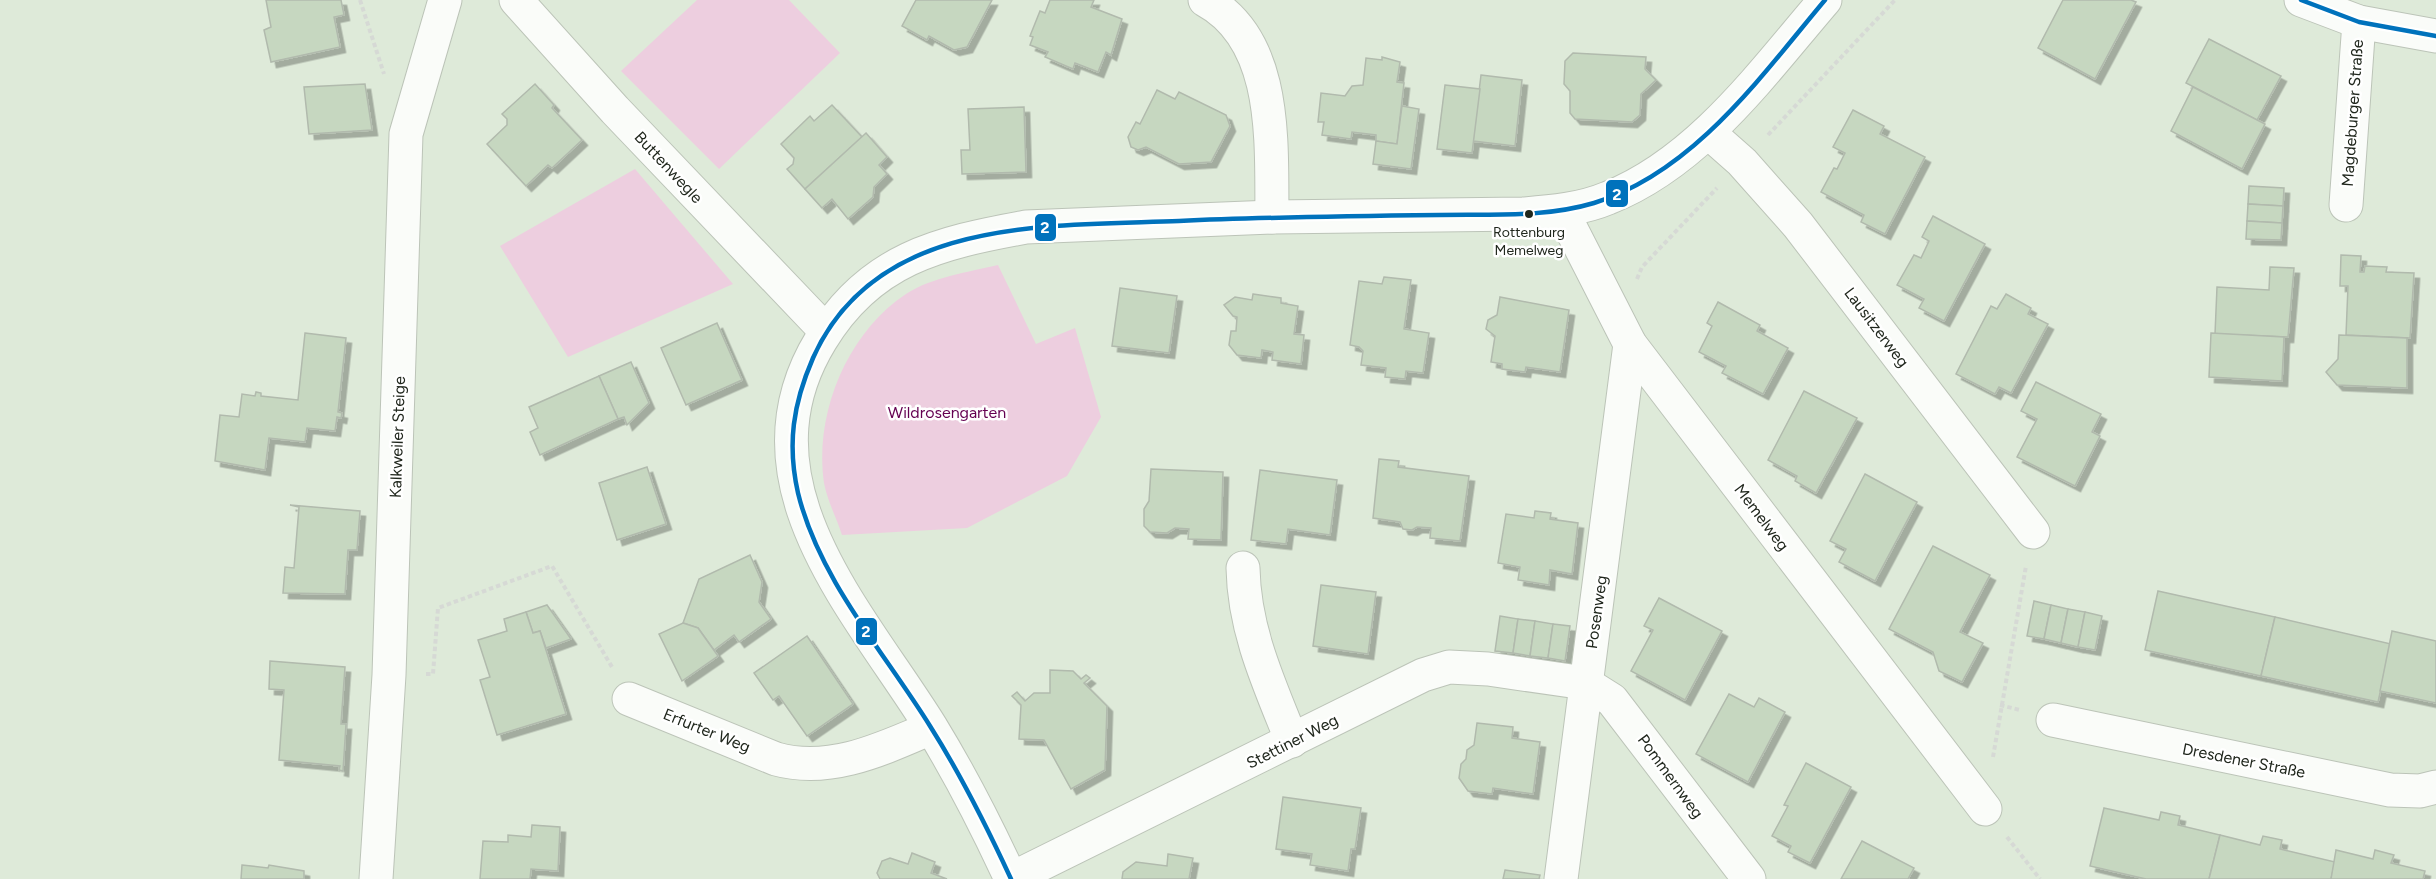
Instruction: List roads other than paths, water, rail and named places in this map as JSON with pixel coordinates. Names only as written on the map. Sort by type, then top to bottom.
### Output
[{"type":"street","name":"Kalkweiler Steige","points":[[376,879],[389,675],[406,134],[445,0]]},
{"type":"street","points":[[1205,0],[1231,17],[1248,38],[1261,79],[1271,134],[1272,217]]},
{"type":"street","points":[[1011,879],[932,728],[839,585],[820,552],[802,509],[793,469],[791,440],[796,391],[809,360],[845,304],[866,284],[895,265],[921,254],[988,234],[1026,227],[1272,217],[1523,214],[1562,211],[1607,199],[1645,182],[1678,160],[1708,132],[1825,0]]},
{"type":"street","name":"Magdeburger Straße","points":[[2301,0],[2359,22],[2436,36]]},
{"type":"street","name":"Buttenwegle","points":[[519,4],[615,110],[826,331]]},
{"type":"street","name":"Magdeburger Straße","points":[[2346,205],[2359,22]]},
{"type":"street","name":"Lausitzerweg","points":[[1708,132],[1742,162],[1798,225],[2033,532]]},
{"type":"street","name":"Memelweg","points":[[1562,211],[1630,344],[1985,809]]},
{"type":"street","name":"Posenweg","points":[[1561,879],[1630,344]]},
{"type":"street","points":[[1244,568],[1244,595],[1250,628],[1292,741]]},
{"type":"street","name":"Stettiner Weg","points":[[1011,879],[1442,668],[1467,667],[1585,683]]},
{"type":"street","name":"Pommernweg","points":[[1585,683],[1612,700],[1626,714],[1689,803],[1749,879]]},
{"type":"street","name":"Erfurter Weg","points":[[629,699],[776,759],[798,765],[822,765],[847,759],[883,748],[932,728]]},
{"type":"street","name":"Dresdener Straße","points":[[2053,720],[2390,790],[2420,791],[2436,788]]},
{"type":"place","name":"Rottenburg Memelweg","points":[[1529,214]]},
{"type":"park label","name":"Wildrosengarten","points":[[947,412]]}]
